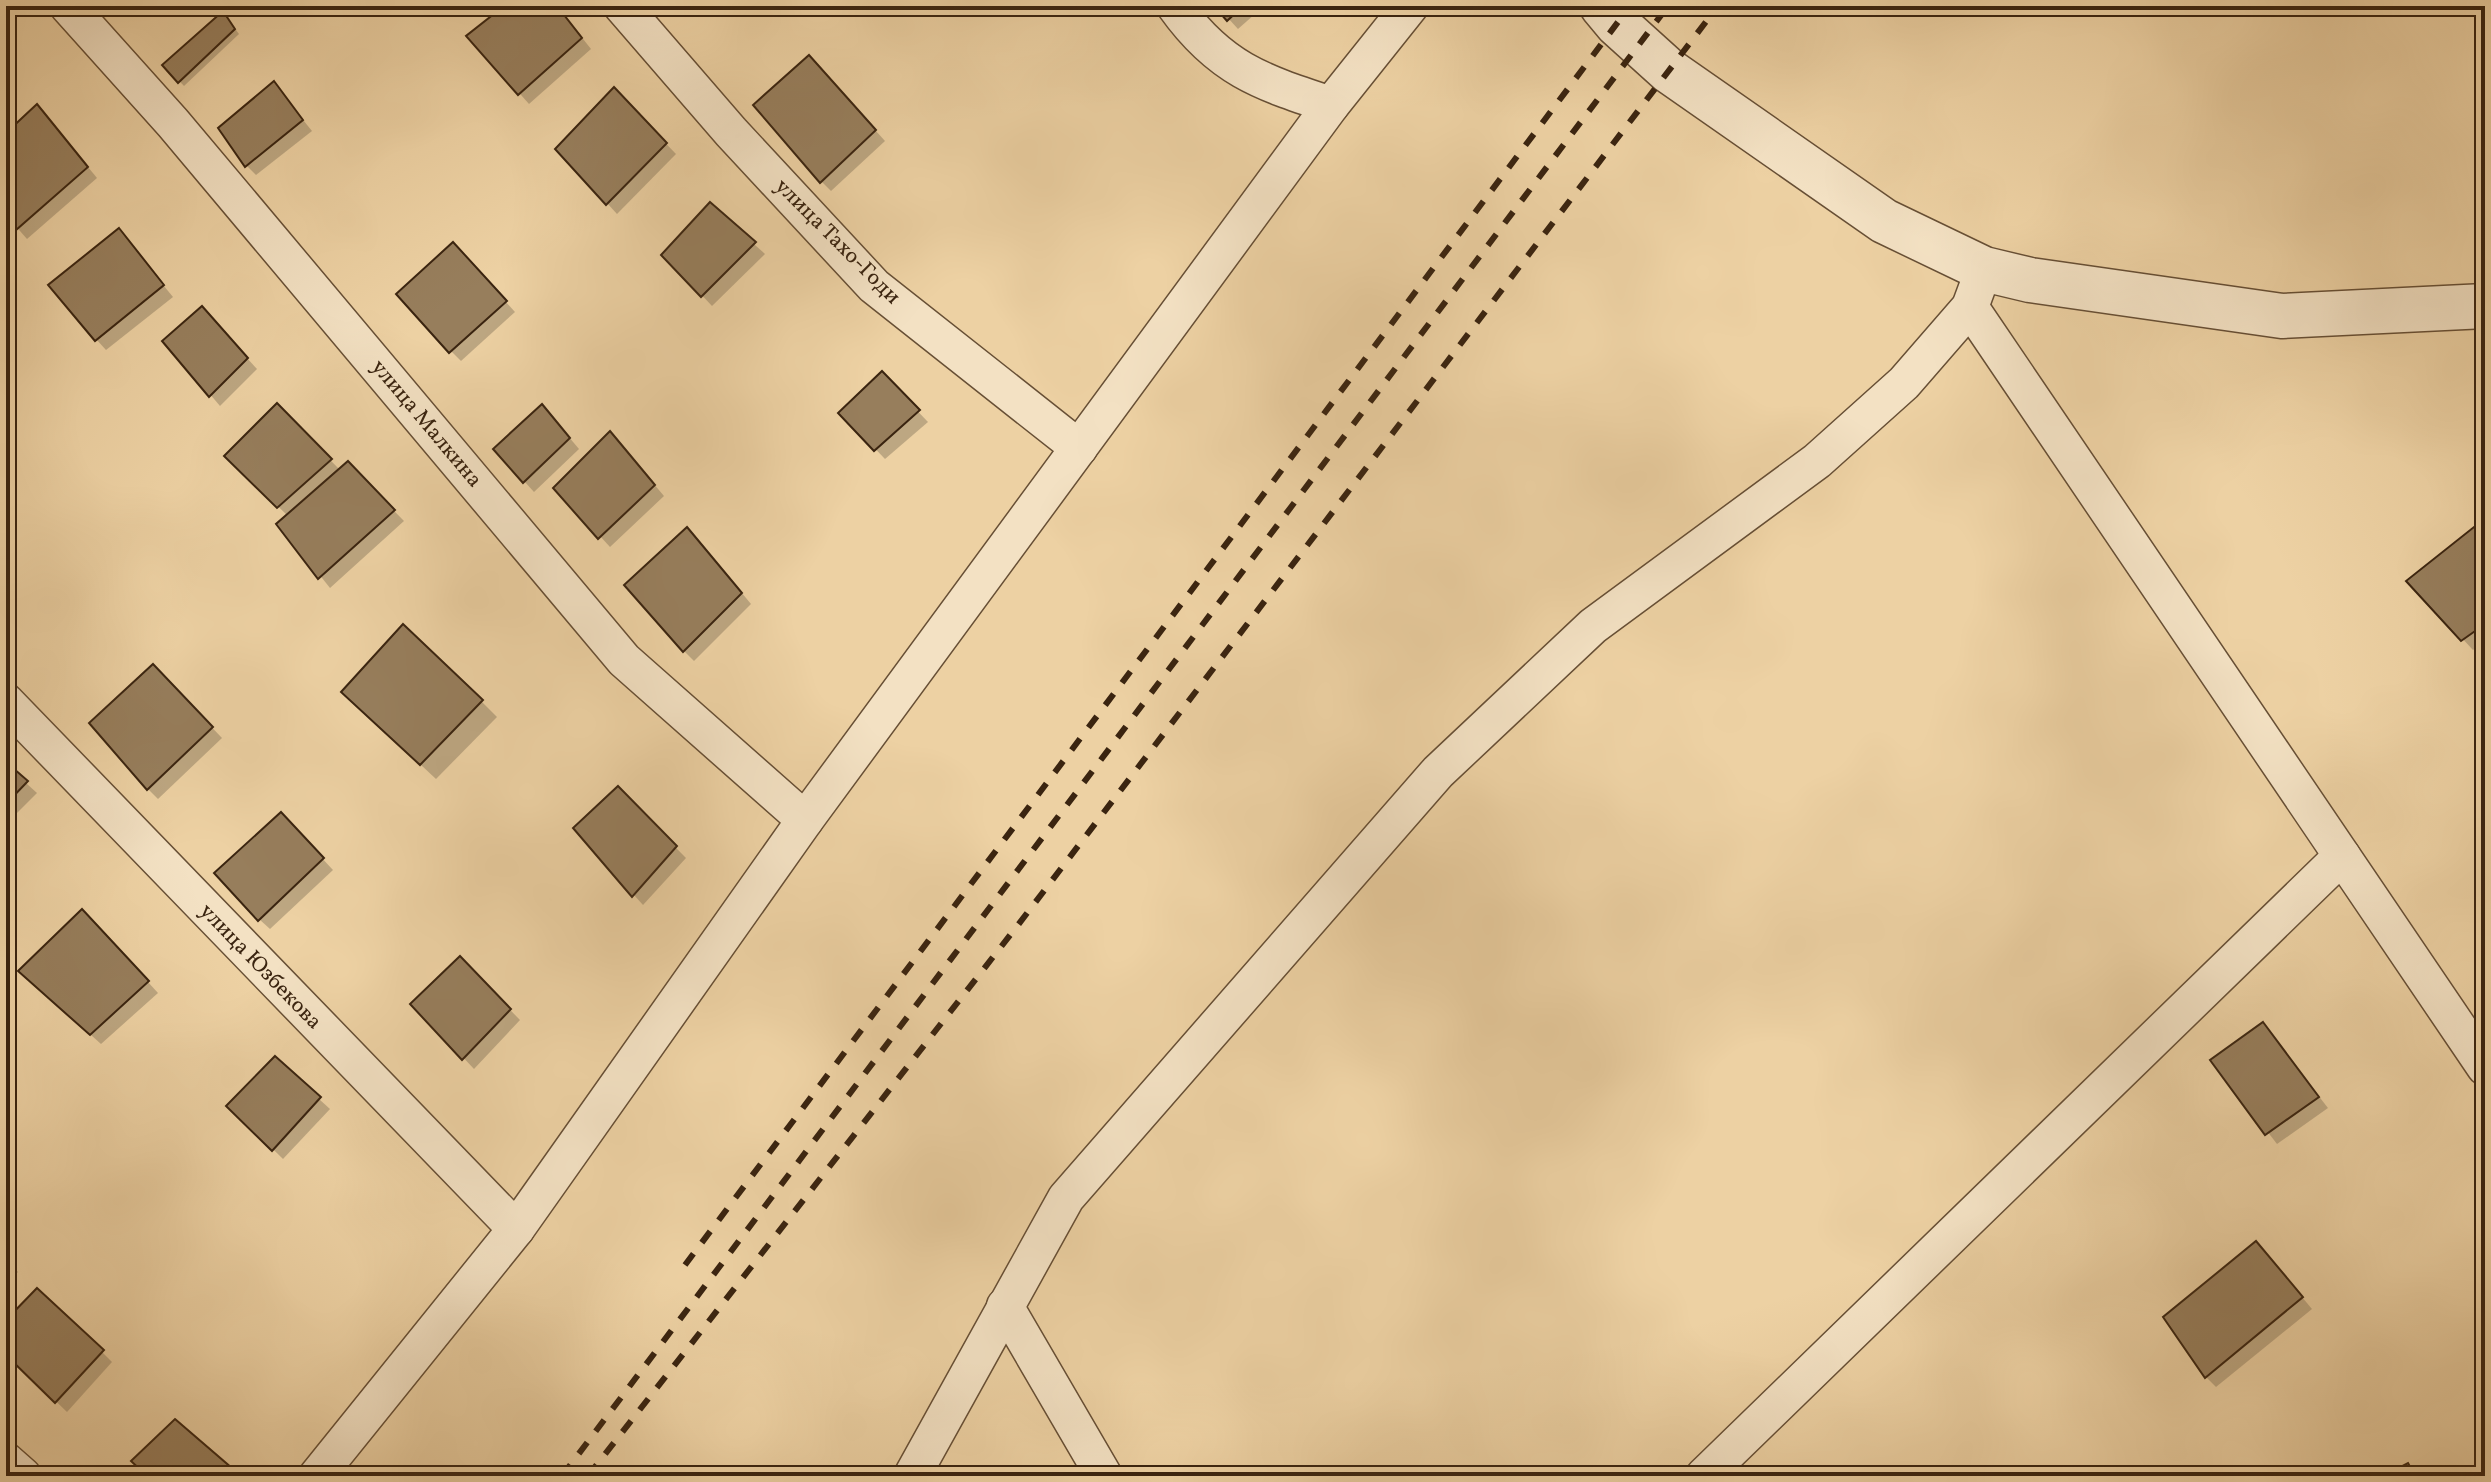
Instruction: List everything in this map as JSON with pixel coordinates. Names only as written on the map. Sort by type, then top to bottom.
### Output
[{"type":"street","name":"улица Малкина","points":[[68,6],[173,123],[624,660],[805,820]]},
{"type":"street","name":"улица Тахо-Годи","points":[[622,6],[731,132],[874,286],[1079,448]]},
{"type":"street","points":[[1175,6],[1218,55],[1260,81],[1331,105]]},
{"type":"street","points":[[317,1476],[516,1229],[805,820],[1331,105],[1410,6]]},
{"type":"street","points":[[1602,6],[1617,24],[1669,71],[1977,288],[2342,856],[2485,1067]]},
{"type":"street","points":[[912,1476],[1066,1198],[1438,772],[1593,626],[1817,461],[1904,383],[1977,288],[2030,280],[2282,316],[2485,306]]},
{"type":"street","name":"улица Юзбекова","points":[[6,702],[516,1229]]},
{"type":"street","points":[[1704,1476],[2342,856]]},
{"type":"street","points":[[1005,1306],[1104,1476]]},
{"type":"street","points":[[6,1461],[23,1476]]},
{"type":"building","points":[[504,6],[557,6],[582,38],[518,95],[466,36]]},
{"type":"building","points":[[1214,6],[1243,6],[1227,21]]},
{"type":"building","points":[[223,11],[235,29],[178,83],[162,65]]},
{"type":"building","points":[[809,55],[876,130],[820,183],[753,105]]},
{"type":"building","points":[[274,81],[303,120],[245,167],[218,128]]},
{"type":"building","points":[[614,87],[667,143],[606,205],[555,149]]},
{"type":"building","points":[[37,104],[88,167],[16,230],[6,218],[6,133]]},
{"type":"building","points":[[710,202],[756,242],[701,297],[661,255]]},
{"type":"building","points":[[119,228],[164,285],[95,341],[48,285]]},
{"type":"building","points":[[453,242],[507,301],[449,353],[396,294]]},
{"type":"building","points":[[202,306],[248,358],[209,397],[162,341]]},
{"type":"building","points":[[882,371],[920,410],[874,451],[838,413]]},
{"type":"building","points":[[277,403],[332,459],[277,508],[224,456]]},
{"type":"building","points":[[542,404],[570,438],[523,483],[493,449]]},
{"type":"building","points":[[610,431],[655,485],[598,539],[553,488]]},
{"type":"building","points":[[348,461],[395,510],[318,579],[276,524]]},
{"type":"building","points":[[687,527],[742,593],[683,652],[624,585]]},
{"type":"building","points":[[2474,527],[2485,539],[2485,624],[2461,641],[2406,581]]},
{"type":"building","points":[[403,624],[483,700],[420,765],[341,692]]},
{"type":"building","points":[[153,664],[213,727],[147,790],[89,723]]},
{"type":"building","points":[[6,762],[28,781],[6,804]]},
{"type":"building","points":[[618,786],[677,846],[632,897],[573,828]]},
{"type":"building","points":[[281,812],[324,858],[258,921],[214,873]]},
{"type":"building","points":[[82,909],[149,981],[90,1035],[18,971]]},
{"type":"building","points":[[460,956],[511,1009],[462,1060],[410,1004]]},
{"type":"building","points":[[2263,1022],[2319,1097],[2265,1135],[2210,1060]]},
{"type":"building","points":[[275,1056],[321,1097],[272,1151],[226,1106]]},
{"type":"building","points":[[2256,1241],[2303,1297],[2205,1378],[2163,1317]]},
{"type":"building","points":[[37,1288],[104,1350],[55,1403],[6,1355],[6,1320]]},
{"type":"building","points":[[175,1419],[233,1469],[228,1476],[147,1476],[131,1461]]},
{"type":"building","points":[[2408,1463],[2415,1476],[2383,1476]]},
{"type":"railway","points":[[685,1265],[1630,6]]},
{"type":"railway","points":[[562,1476],[1668,6]]},
{"type":"railway","points":[[588,1476],[1018,925],[1718,6]]}]
